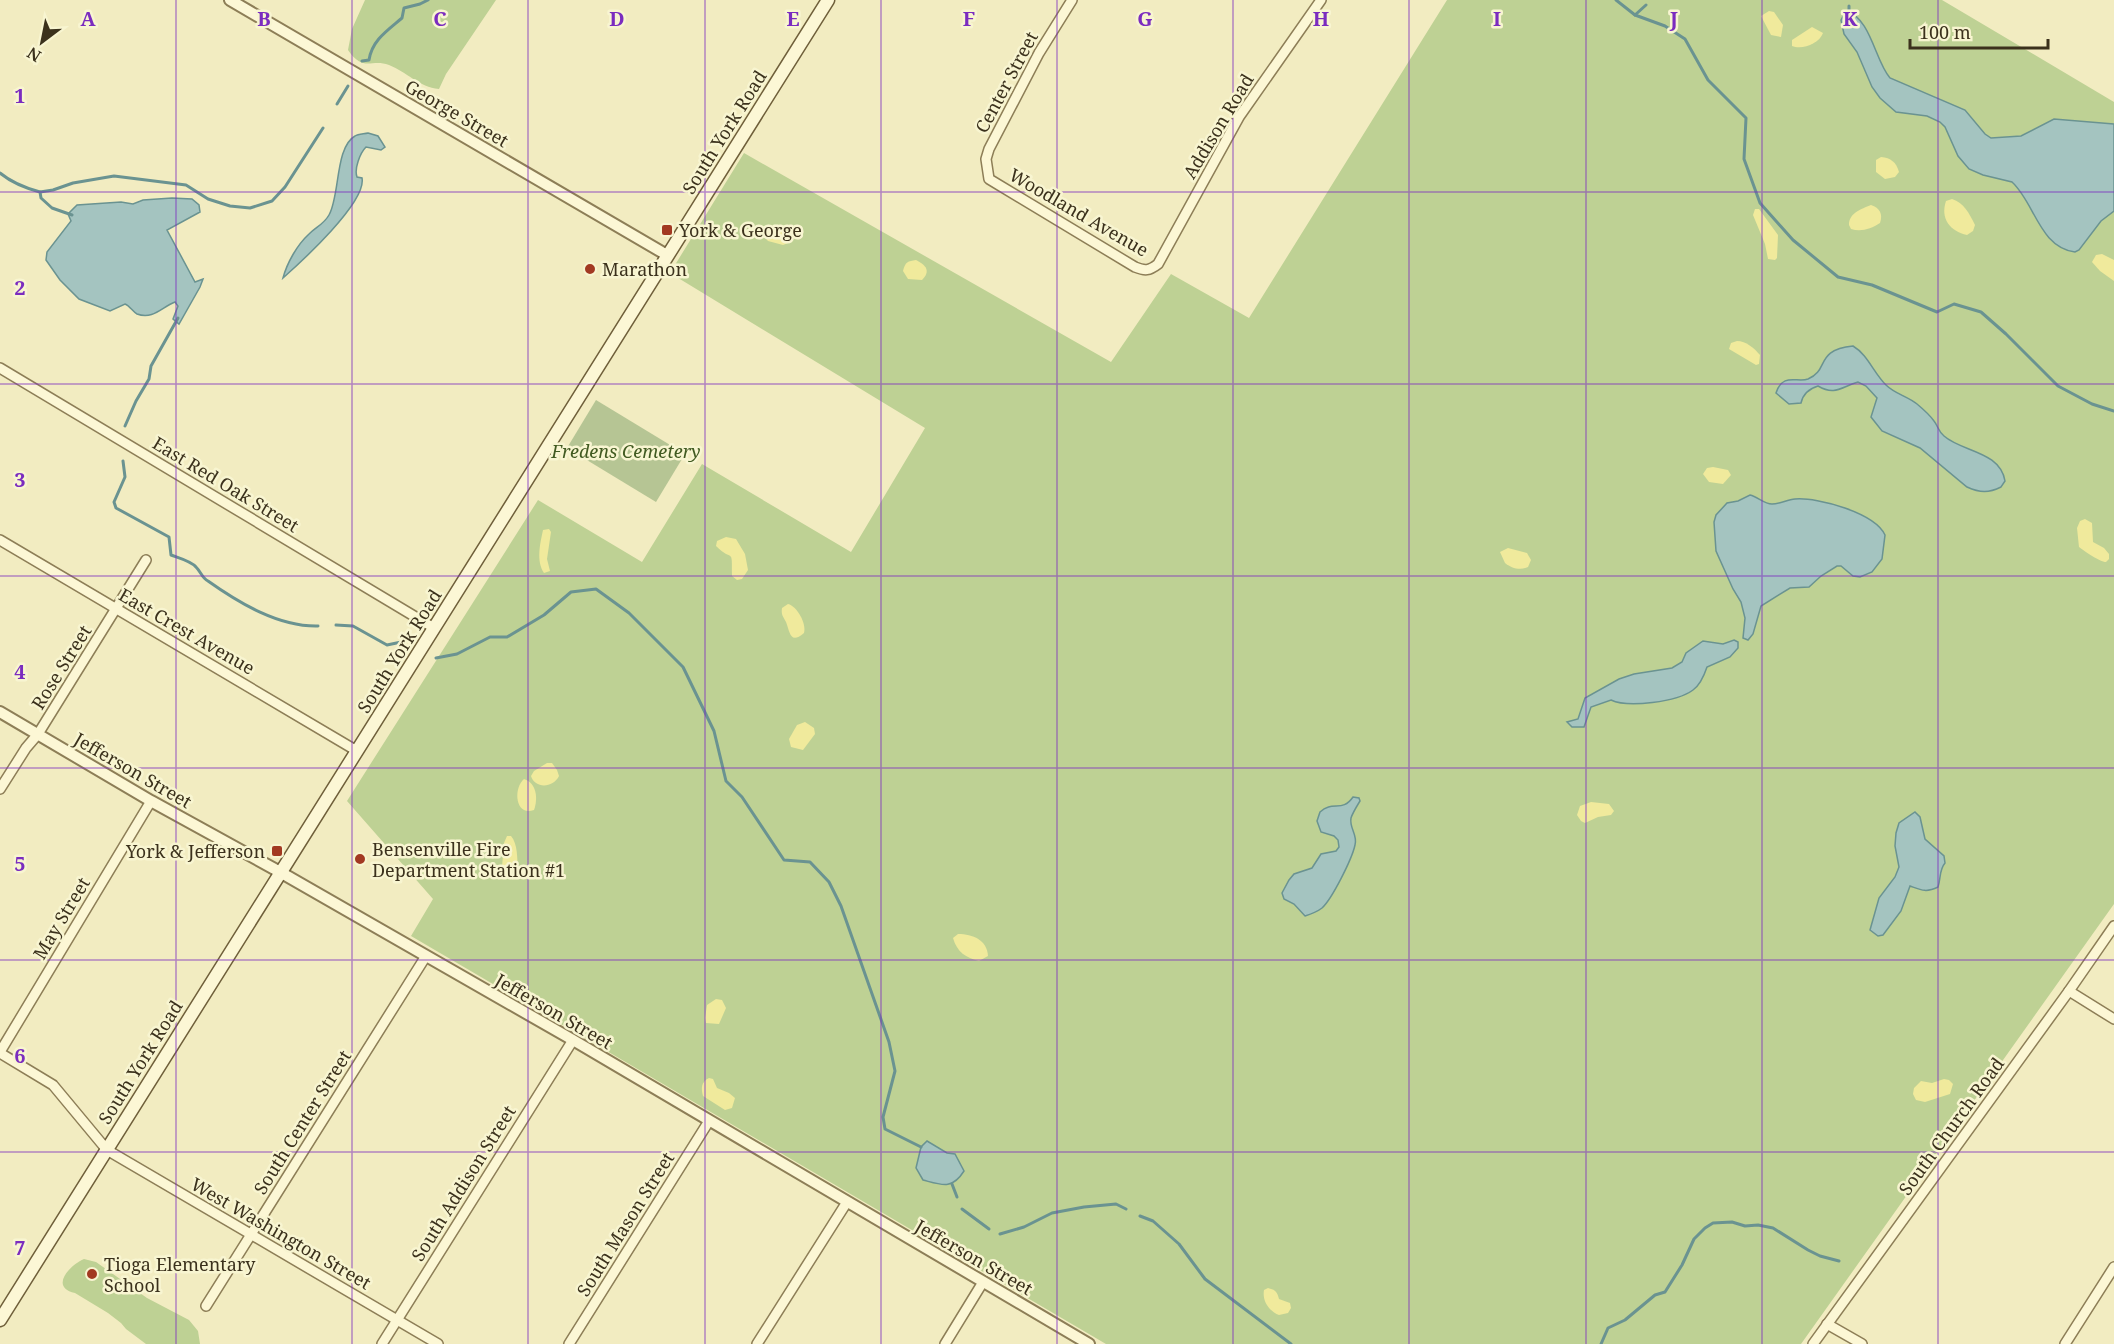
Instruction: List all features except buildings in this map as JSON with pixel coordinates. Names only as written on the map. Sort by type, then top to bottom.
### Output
[{"type":"main road","name":"South York Road","points":[[0,1320],[828,0]]},
{"type":"street","name":"George Street","points":[[230,0],[667,255]]},
{"type":"street","name":"Center Street","points":[[989,149],[1039,53],[1072,0]]},
{"type":"street","name":"Addison Road","points":[[1148,270],[1158,264],[1239,117],[1321,0]]},
{"type":"street","name":"Woodland Avenue","points":[[989,149],[986,159],[989,179],[1135,267],[1148,270]]},
{"type":"street","name":"East Red Oak Street","points":[[0,368],[434,628]]},
{"type":"street","name":"East Crest Avenue","points":[[0,540],[357,751]]},
{"type":"street","name":"Rose Street","points":[[0,789],[26,748],[39,734],[146,560]]},
{"type":"street","name":"Jefferson Street","points":[[0,712],[151,801],[573,1040],[1089,1344]]},
{"type":"street","name":"May Street","points":[[0,1052],[151,801]]},
{"type":"street","name":"South Church Road","points":[[1812,1344],[2114,926]]},
{"type":"street","name":"South Center Street","points":[[206,1306],[426,956]]},
{"type":"street","points":[[2069,991],[2114,1019]]},
{"type":"street","name":"South Addison Street","points":[[382,1344],[573,1040]]},
{"type":"street","points":[[0,1052],[53,1085],[106,1150]]},
{"type":"street","name":"South Mason Street","points":[[569,1344],[710,1121]]},
{"type":"street","name":"West Washington Street","points":[[106,1150],[438,1344]]},
{"type":"street","points":[[757,1344],[847,1202]]},
{"type":"street","points":[[2065,1344],[2114,1267]]},
{"type":"street","points":[[945,1344],[983,1282]]},
{"type":"street","points":[[1827,1324],[1862,1344]]},
{"type":"green space","points":[[365,0],[496,0],[446,74],[439,89],[425,85],[389,65],[363,63],[348,50],[352,29]]},
{"type":"green space","points":[[1447,0],[1942,0],[2114,102],[2114,904],[1801,1344],[1106,1344],[411,936],[433,899],[347,801],[538,500],[642,562],[702,464],[851,552],[925,428],[670,273],[744,153],[1111,362],[1171,274],[1249,318]]},
{"type":"green space","name":"Fredens Cemetery","points":[[596,400],[685,454],[656,502],[567,448]]},
{"type":"green space","points":[[84,1259],[96,1262],[147,1298],[189,1320],[198,1331],[200,1344],[146,1344],[108,1313],[67,1290],[63,1286],[64,1276]]},
{"type":"sand","points":[[1769,11],[1774,12],[1783,25],[1781,37],[1771,35],[1761,16]]},
{"type":"sand","points":[[1812,27],[1823,33],[1818,40],[1805,47],[1792,46],[1792,40]]},
{"type":"sand","points":[[1881,157],[1895,163],[1899,172],[1895,177],[1885,179],[1876,172],[1876,160]]},
{"type":"sand","points":[[1952,199],[1963,206],[1975,225],[1973,231],[1967,235],[1956,231],[1946,219],[1944,207],[1946,201]]},
{"type":"sand","points":[[1871,205],[1880,212],[1880,223],[1866,229],[1851,229],[1849,225],[1853,214]]},
{"type":"sand","points":[[1755,209],[1759,209],[1778,235],[1775,260],[1768,259],[1765,244],[1753,215]]},
{"type":"sand","points":[[768,225],[788,231],[793,241],[783,245],[768,241],[762,234]]},
{"type":"sand","points":[[2102,254],[2114,260],[2114,281],[2092,262],[2096,255]]},
{"type":"sand","points":[[916,260],[927,271],[922,280],[908,279],[903,271],[907,262]]},
{"type":"sand","points":[[1737,341],[1747,344],[1758,352],[1759,364],[1756,365],[1729,349],[1731,343]]},
{"type":"sand","points":[[1707,468],[1728,470],[1731,475],[1723,484],[1709,482],[1703,474]]},
{"type":"sand","points":[[2085,519],[2092,523],[2093,542],[2109,554],[2106,562],[2079,547],[2077,528],[2080,521]]},
{"type":"sand","points":[[549,529],[551,532],[547,559],[550,571],[544,573],[539,558],[540,547],[543,530]]},
{"type":"sand","points":[[726,537],[736,539],[745,554],[748,570],[742,579],[737,580],[732,576],[730,556],[716,546],[717,541]]},
{"type":"sand","points":[[1508,548],[1527,553],[1531,560],[1528,567],[1516,568],[1505,563],[1500,552]]},
{"type":"sand","points":[[788,604],[798,612],[803,620],[804,633],[796,638],[791,636],[782,614],[782,608]]},
{"type":"sand","points":[[805,722],[814,728],[815,734],[803,750],[791,747],[789,739],[797,725]]},
{"type":"sand","points":[[547,763],[552,763],[559,776],[549,785],[540,785],[531,776],[534,771]]},
{"type":"sand","points":[[524,779],[534,788],[536,801],[534,810],[523,809],[518,800],[518,789]]},
{"type":"sand","points":[[1591,802],[1609,804],[1614,811],[1611,815],[1598,817],[1585,823],[1577,815],[1580,806]]},
{"type":"sand","points":[[507,836],[513,839],[517,856],[518,869],[510,872],[502,867],[504,843]]},
{"type":"sand","points":[[958,934],[978,939],[985,946],[988,956],[979,961],[963,954],[953,938]]},
{"type":"sand","points":[[716,999],[722,1000],[726,1008],[719,1024],[706,1023],[707,1005]]},
{"type":"sand","points":[[709,1078],[713,1079],[717,1088],[735,1098],[732,1108],[725,1110],[703,1096],[702,1086]]},
{"type":"sand","points":[[1944,1079],[1953,1084],[1950,1094],[1925,1102],[1916,1100],[1913,1094],[1914,1088],[1921,1081],[1932,1083]]},
{"type":"sand","points":[[1268,1288],[1275,1291],[1279,1299],[1290,1303],[1291,1308],[1288,1313],[1279,1315],[1269,1308],[1264,1294],[1264,1290]]},
{"type":"water","points":[[1846,11],[1854,15],[1867,31],[1890,78],[1965,110],[1991,138],[2021,136],[2054,119],[2114,124],[2114,211],[2101,221],[2079,250],[2075,252],[2053,242],[2012,182],[1969,169],[1958,156],[1945,127],[1940,122],[1927,116],[1896,112],[1880,98],[1872,87],[1857,52],[1844,34],[1841,20]]},
{"type":"water","points":[[368,133],[378,136],[385,147],[381,150],[366,147],[362,153],[356,170],[357,177],[362,178],[361,189],[354,202],[331,231],[283,278],[300,243],[329,215],[344,150],[356,135]]},
{"type":"water","points":[[192,199],[199,205],[200,212],[167,230],[195,282],[203,279],[179,324],[173,319],[178,306],[175,302],[153,314],[143,315],[136,313],[125,304],[110,311],[79,299],[60,280],[46,260],[47,252],[71,221],[68,214],[77,205],[121,202],[133,204],[143,200]]},
{"type":"water","points":[[1853,346],[1863,354],[1886,385],[1921,408],[1932,418],[1944,436],[1996,464],[2002,471],[2005,481],[2001,487],[1984,492],[1967,487],[1920,448],[1882,431],[1871,417],[1877,398],[1866,386],[1858,382],[1838,390],[1814,387],[1806,392],[1801,403],[1789,404],[1776,393],[1786,380],[1808,379],[1819,371],[1827,356],[1841,348]]},
{"type":"water","points":[[1750,495],[1772,504],[1805,499],[1831,504],[1858,513],[1879,527],[1885,535],[1882,559],[1872,572],[1860,577],[1853,576],[1841,566],[1837,566],[1809,587],[1790,588],[1761,606],[1753,634],[1748,640],[1743,638],[1745,618],[1741,602],[1716,551],[1714,522],[1716,515],[1727,503]]},
{"type":"water","points":[[1734,640],[1738,642],[1738,648],[1730,657],[1707,667],[1698,686],[1686,694],[1665,701],[1640,704],[1611,700],[1591,707],[1584,727],[1572,727],[1567,722],[1578,719],[1585,698],[1619,679],[1634,674],[1672,668],[1682,662],[1686,653],[1703,641],[1723,644]]},
{"type":"water","points":[[1353,797],[1359,798],[1360,801],[1351,818],[1356,841],[1350,859],[1326,903],[1318,911],[1305,916],[1294,904],[1284,899],[1282,893],[1294,874],[1312,868],[1321,854],[1336,851],[1339,847],[1338,840],[1334,836],[1321,832],[1317,821],[1320,812],[1329,807],[1341,806]]},
{"type":"water","points":[[1915,812],[1920,817],[1925,839],[1944,856],[1945,863],[1938,887],[1921,890],[1910,886],[1901,911],[1883,935],[1878,936],[1870,930],[1879,898],[1895,877],[1899,867],[1895,846],[1896,833],[1899,823]]},
{"type":"water","points":[[927,1141],[947,1153],[955,1154],[964,1171],[951,1184],[923,1180],[916,1168],[921,1147]]},
{"type":"waterway","points":[[362,61],[369,60],[377,41],[402,18],[404,8],[428,0]]},
{"type":"waterway","points":[[1616,0],[1635,15],[1646,5]]},
{"type":"waterway","points":[[1849,6],[1849,14]]},
{"type":"waterway","points":[[1635,15],[1665,26],[1685,39],[1708,80],[1746,118],[1744,159],[1760,203],[1793,240],[1838,277],[1872,285],[1937,312],[1954,304],[1981,312],[2058,386],[2092,404],[2114,411]]},
{"type":"waterway","points":[[337,104],[348,86]]},
{"type":"waterway","points":[[40,192],[73,183],[114,176],[186,185],[208,199],[230,206],[250,208],[272,201],[285,187],[323,128]]},
{"type":"waterway","points":[[0,173],[19,185],[40,192],[41,198],[52,208],[72,215]]},
{"type":"waterway","points":[[125,426],[149,379],[151,366],[178,318]]},
{"type":"waterway","points":[[123,461],[125,477],[114,502],[116,508],[169,537],[171,555],[191,563],[206,580],[260,612],[289,622],[318,626]]},
{"type":"waterway","points":[[436,658],[457,654],[490,637],[507,637],[544,615],[571,592],[596,589],[629,613],[683,667],[714,731],[726,781],[742,797],[784,860],[810,862],[829,882],[841,906],[889,1042],[895,1071],[883,1117],[885,1129],[921,1147]]},
{"type":"waterway","points":[[336,625],[353,626],[387,645],[406,641]]},
{"type":"waterway","points":[[952,1184],[957,1197]]},
{"type":"waterway","points":[[1000,1234],[1024,1227],[1052,1213],[1116,1204],[1126,1209]]},
{"type":"waterway","points":[[962,1209],[989,1229]]},
{"type":"waterway","points":[[1140,1216],[1153,1221],[1179,1244],[1205,1279],[1291,1344]]},
{"type":"waterway","points":[[1601,1344],[1608,1328],[1625,1320],[1655,1295],[1665,1292],[1682,1265],[1694,1239],[1713,1223],[1732,1222],[1745,1226],[1758,1225],[1773,1228],[1808,1250],[1839,1261]]},
{"type":"place","name":"York & George","points":[[667,230]]},
{"type":"place","name":"Marathon","points":[[590,269]]},
{"type":"place","name":"York & Jefferson","points":[[277,851]]},
{"type":"place","name":"Bensenville Fire Department Station #1","points":[[360,859]]},
{"type":"place","name":"Tioga Elementary School","points":[[92,1274]]}]
